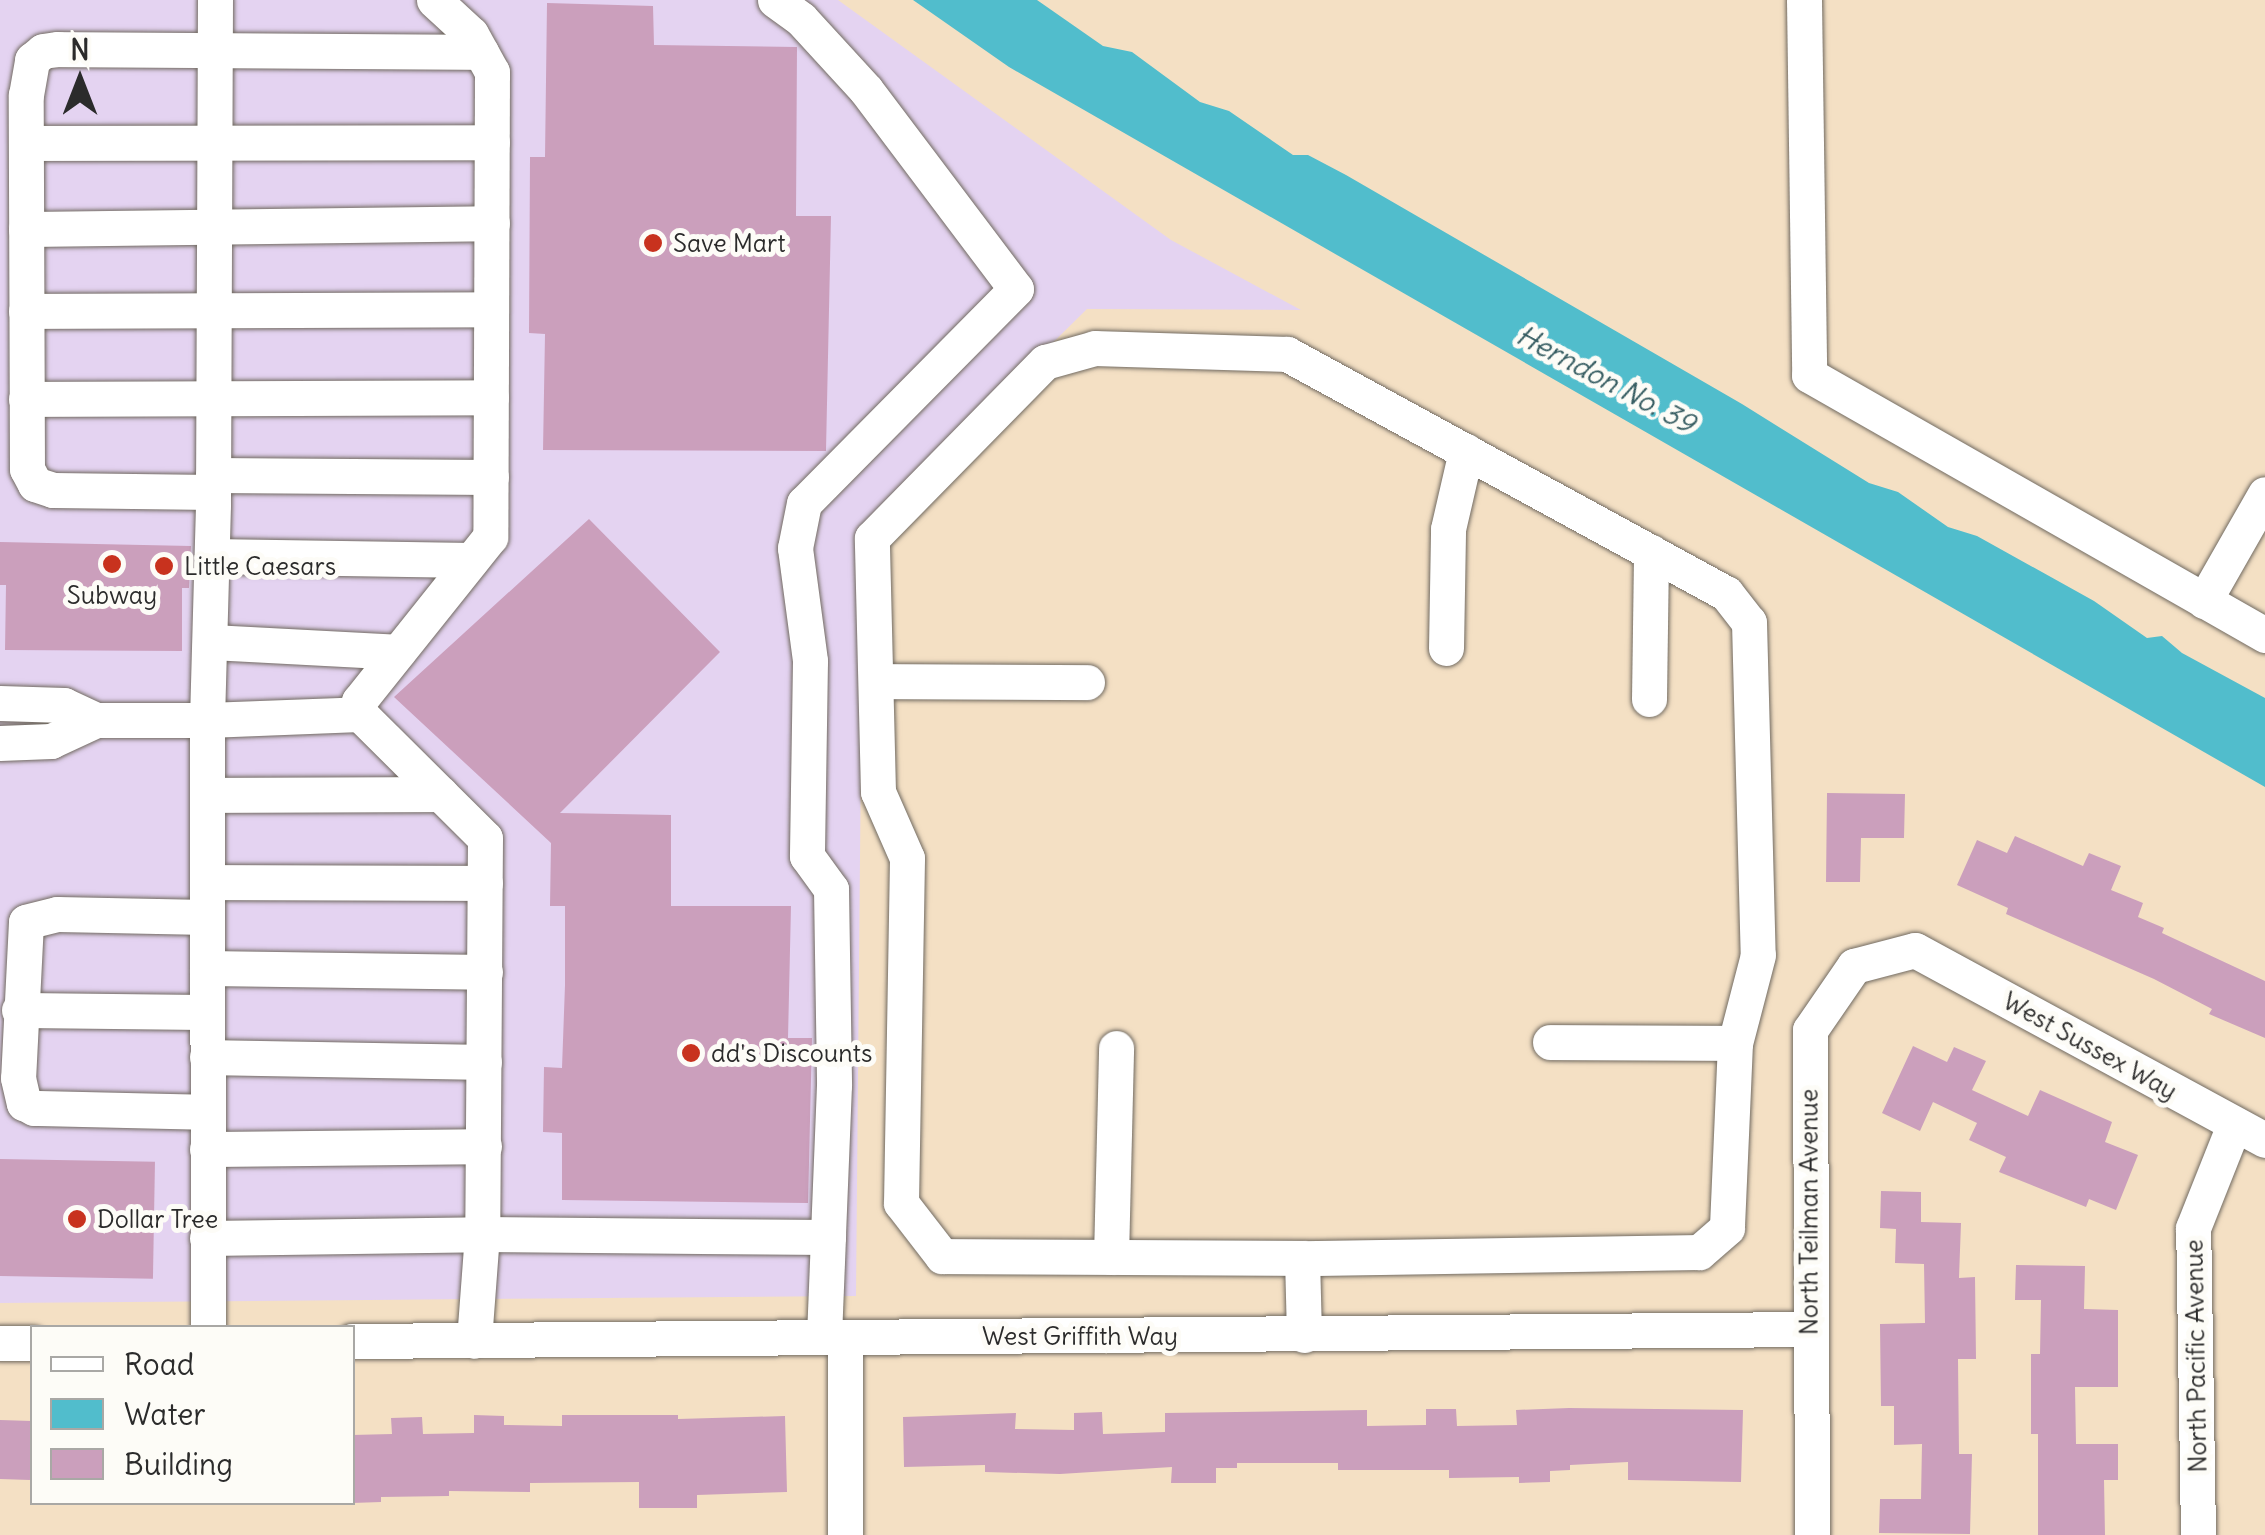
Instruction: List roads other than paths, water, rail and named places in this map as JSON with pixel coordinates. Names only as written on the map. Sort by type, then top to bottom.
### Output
[{"type":"street","points":[[208,1325],[208,720],[214,483],[216,0]]},
{"type":"street","points":[[434,0],[471,34],[492,72],[490,537],[359,701],[360,714],[486,838],[482,1234],[474,1341]]},
{"type":"street","points":[[775,0],[801,19],[866,90],[1016,289],[804,503],[795,548],[810,661],[807,856],[831,889],[834,1085],[828,1237],[845,1535]]},
{"type":"street","points":[[1804,0],[1809,374],[2265,635]]},
{"type":"street","points":[[481,52],[43,51],[32,60],[28,75],[26,399],[28,468],[35,484],[77,492],[214,483],[491,477]]},
{"type":"street","points":[[26,143],[492,142]]},
{"type":"street","points":[[26,229],[492,223]]},
{"type":"street","points":[[26,311],[492,310]]},
{"type":"street","points":[[1095,348],[1287,354],[1651,552],[1726,593],[1749,622],[1758,955],[1735,1043],[1727,1228],[1699,1252],[1302,1258],[942,1256],[900,1203],[907,858],[878,792],[872,538],[1045,362],[1095,348]]},
{"type":"street","points":[[26,399],[492,397]]},
{"type":"street","points":[[1446,648],[1448,529],[1466,452]]},
{"type":"street","points":[[2204,600],[2265,494]]},
{"type":"street","points":[[1650,700],[1651,552]]},
{"type":"street","points":[[212,556],[471,560]]},
{"type":"street","points":[[210,642],[398,652]]},
{"type":"street","points":[[876,681],[1087,682]]},
{"type":"street","points":[[0,703],[64,705],[96,720]]},
{"type":"street","points":[[0,743],[52,740],[96,720],[360,714]]},
{"type":"street","points":[[208,795],[441,794]]},
{"type":"street","points":[[208,1112],[50,1110],[24,1103],[18,1078],[22,938],[26,922],[39,915],[208,899],[486,883]]},
{"type":"street","name":"West Sussex Way","points":[[1916,950],[2249,1132]]},
{"type":"street","name":"North Teilman Avenue","points":[[1812,1535],[1808,1329],[1810,1030],[1854,966],[1916,950]]},
{"type":"street","points":[[208,968],[484,972]]},
{"type":"street","points":[[19,1010],[208,1012]]},
{"type":"street","points":[[1550,1042],[1735,1043]]},
{"type":"street","points":[[1111,1256],[1116,1048]]},
{"type":"street","points":[[208,1057],[484,1062]]},
{"type":"street","name":"North Pacific Avenue","points":[[2198,1535],[2194,1228],[2249,1132]]},
{"type":"street","points":[[208,1149],[484,1146]]},
{"type":"street","points":[[208,1238],[482,1234],[828,1237]]},
{"type":"street","points":[[1302,1258],[1304,1335]]},
{"type":"street","name":"West Griffith Way","points":[[355,1341],[1808,1329]]},
{"type":"street","points":[[0,1344],[30,1343]]},
{"type":"water","name":"Herndon No. 39","points":[[913,0],[1037,0],[1103,46],[1132,52],[1200,102],[1229,111],[1293,155],[1308,155],[1346,175],[1742,404],[1869,483],[1898,492],[1948,527],[1977,536],[2094,601],[2147,638],[2162,636],[2182,653],[2265,698],[2265,787],[1009,67]]},
{"type":"place","name":"Save Mart","points":[[653,243]]},
{"type":"place","name":"Subway","points":[[112,564]]},
{"type":"place","name":"Little Caesars","points":[[164,566]]},
{"type":"place","name":"dd's Discounts","points":[[691,1053]]},
{"type":"place","name":"Dollar Tree","points":[[77,1219]]}]
